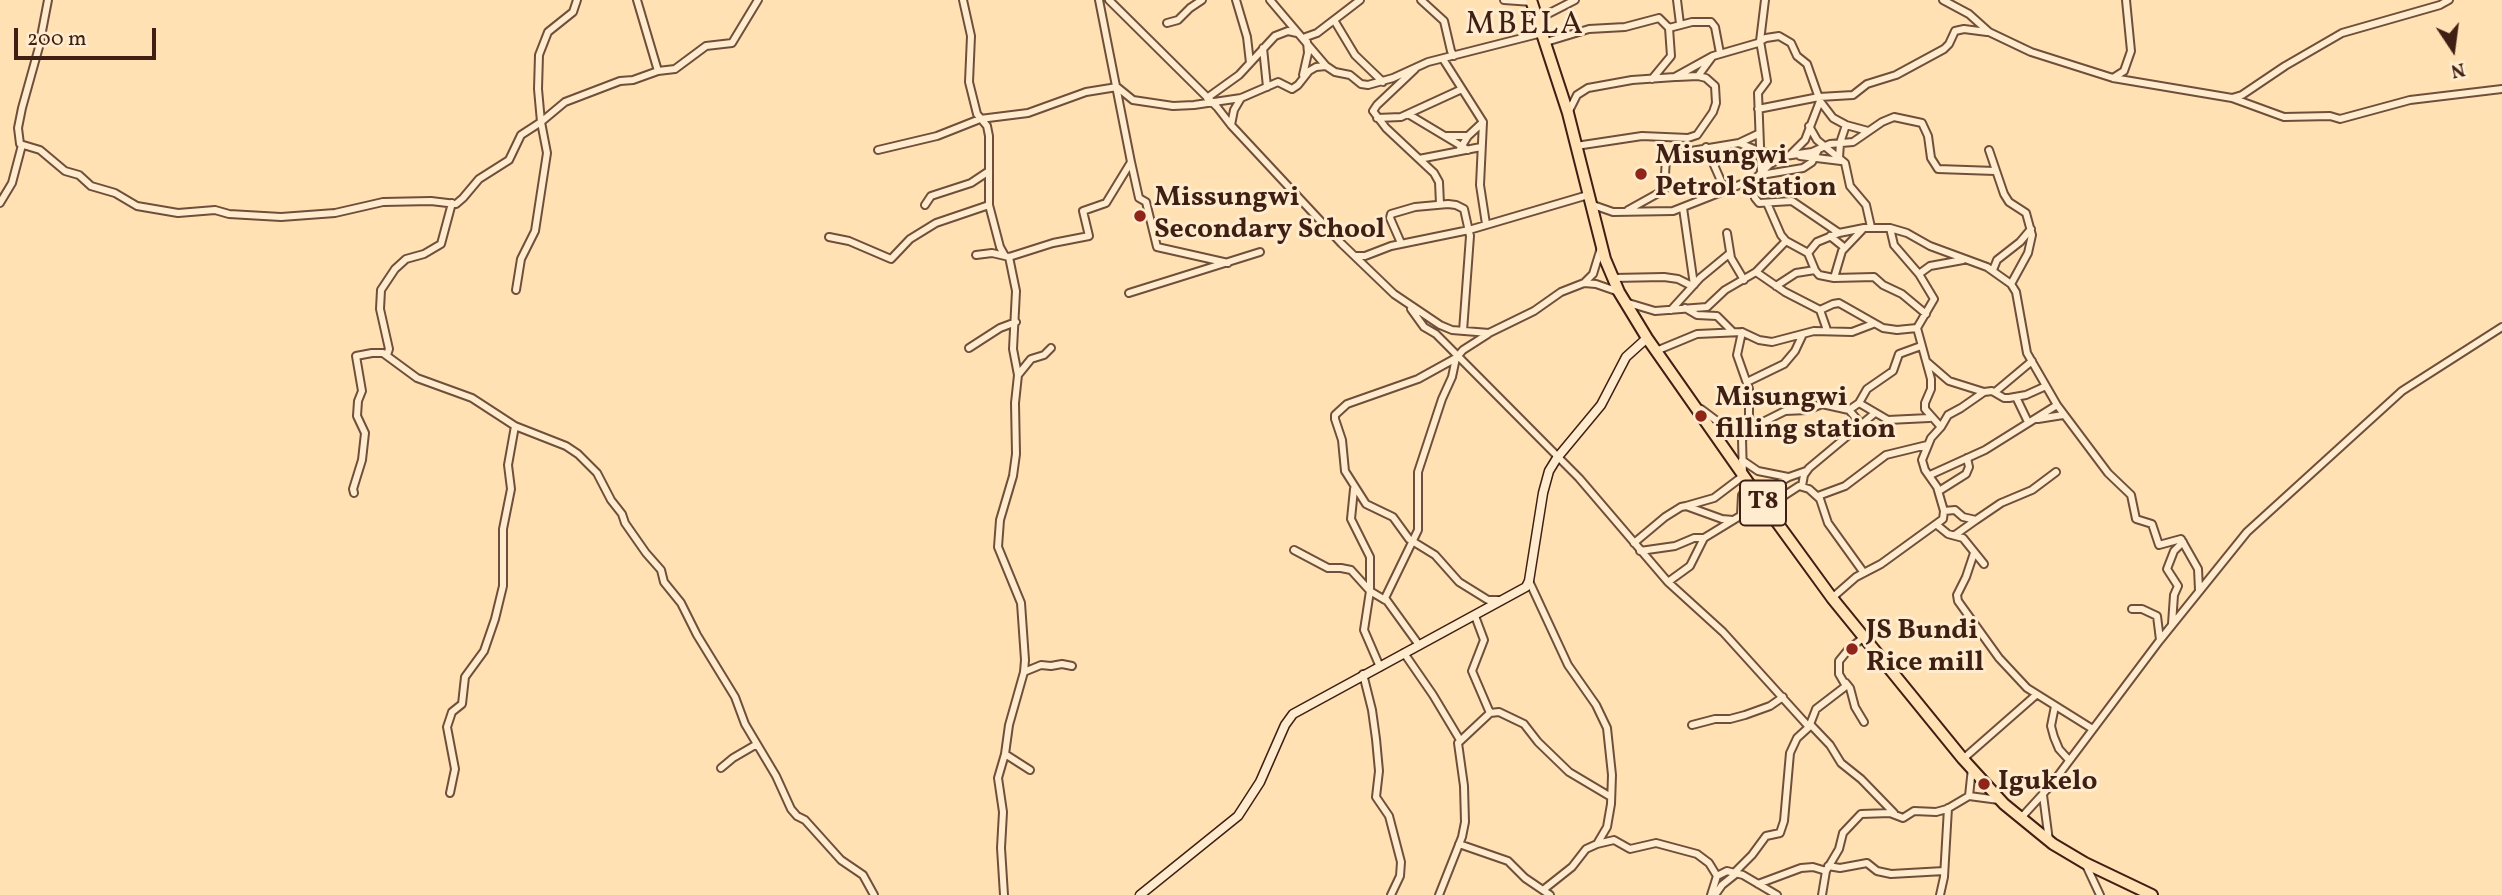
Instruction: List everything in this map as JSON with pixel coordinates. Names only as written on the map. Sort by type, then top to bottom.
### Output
[{"type":"highway","name":"T8","points":[[1531,1],[1569,113],[1590,200],[1613,278],[1621,297],[1656,351],[1832,598],[1963,759],[2000,800],[2050,842],[2085,863],[2152,895]]},
{"type":"street","points":[[0,203],[12,183],[22,145],[18,128],[48,0]]},
{"type":"street","points":[[516,290],[521,259],[535,231],[547,153],[538,89],[541,48],[552,27],[573,12],[577,0]]},
{"type":"street","points":[[637,0],[658,71]]},
{"type":"street","points":[[22,145],[40,150],[65,171],[79,175],[90,186],[115,193],[137,206],[164,212],[215,210],[229,214],[281,217],[335,212],[383,202],[431,201],[456,204],[479,179],[507,163],[521,135],[565,102],[620,81],[675,69],[706,46],[732,43],[758,0]]},
{"type":"street","points":[[963,0],[971,36],[969,82],[980,119],[987,126],[989,205],[1016,291],[1013,349],[1018,375],[1015,403],[1016,454],[1013,476],[1000,520],[998,547],[1021,603],[1024,672],[1013,708],[998,778],[1003,812],[1001,848],[1004,895]]},
{"type":"street","points":[[1099,0],[1139,198],[1146,202],[1157,247],[1228,263]]},
{"type":"street","points":[[1109,0],[1209,100],[1354,256],[1407,304],[1435,323],[1452,330],[1489,333]]},
{"type":"street","points":[[1190,8],[1194,0]]},
{"type":"street","points":[[1167,23],[1178,20],[1202,0]]},
{"type":"street","points":[[1236,0],[1247,37],[1250,63]]},
{"type":"street","points":[[1270,0],[1326,66],[1335,72],[1350,75],[1364,85],[1383,82],[1416,67],[1454,56],[1589,29],[1625,27],[1659,18],[1669,28],[1671,55],[1652,79]]},
{"type":"street","points":[[1304,39],[1360,0]]},
{"type":"street","points":[[1421,0],[1444,21],[1454,56]]},
{"type":"street","points":[[1504,0],[1531,1]]},
{"type":"street","points":[[1538,19],[1575,0]]},
{"type":"street","points":[[1677,0],[1680,24]]},
{"type":"street","points":[[1765,0],[1760,41],[1767,81],[1758,93],[1758,202],[1792,201],[1839,233]]},
{"type":"street","points":[[1944,0],[1969,14],[1989,32],[2031,52],[2113,78],[2232,98],[2284,117],[2323,116],[2340,119],[2410,100],[2502,89]]},
{"type":"street","points":[[2113,78],[2124,71],[2131,51],[2126,0]]},
{"type":"street","points":[[2422,0],[2429,8]]},
{"type":"street","points":[[2232,98],[2242,95],[2332,38],[2448,0]]},
{"type":"street","points":[[1334,20],[1355,55],[1383,82]]},
{"type":"street","points":[[1669,28],[1692,22],[1714,24],[1717,54],[1698,76]]},
{"type":"street","points":[[1758,109],[1849,96],[1867,84],[1896,75],[1946,47],[1955,31],[1964,29],[1989,32]]},
{"type":"street","points":[[878,150],[937,136],[980,119],[1028,113],[1086,92],[1117,87],[1133,100],[1173,106],[1241,98],[1280,82],[1292,89],[1302,77],[1308,53],[1304,39],[1288,31],[1283,32],[1209,100]]},
{"type":"street","points":[[1675,77],[1717,54],[1771,36],[1779,36],[1791,43],[1797,56],[1807,64],[1829,115],[1846,125],[1868,131]]},
{"type":"street","points":[[1263,48],[1266,87]]},
{"type":"street","points":[[1302,77],[1313,68],[1319,58]]},
{"type":"street","points":[[1443,59],[1483,122],[1480,186],[1486,224]]},
{"type":"street","points":[[1313,68],[1326,66]]},
{"type":"street","points":[[1416,67],[1373,111],[1437,178],[1440,204]]},
{"type":"street","points":[[1569,113],[1577,95],[1588,88],[1698,76],[1706,78],[1715,86],[1716,103],[1713,112],[1697,135],[1688,138],[1642,136],[1576,146]]},
{"type":"street","points":[[1377,118],[1395,118],[1408,114],[1462,89]]},
{"type":"street","points":[[1231,125],[1234,110],[1241,98]]},
{"type":"street","points":[[1354,256],[1365,256],[1401,243],[1469,230],[1590,200],[1607,211],[1662,212],[1683,208],[1756,177],[1789,155],[1801,145],[1820,99]]},
{"type":"street","points":[[1408,114],[1462,149]]},
{"type":"street","points":[[1789,155],[1853,142],[1892,117],[1919,121],[1925,127],[1931,158],[1938,169],[1995,171]]},
{"type":"street","points":[[1462,149],[1468,136],[1483,122]]},
{"type":"street","points":[[1846,125],[1840,143],[1841,159],[1850,186],[1866,205],[1867,228]]},
{"type":"street","points":[[1809,126],[1822,147],[1841,159]]},
{"type":"street","points":[[1626,211],[1664,190],[1664,168],[1668,156],[1706,147],[1740,144],[1758,134]]},
{"type":"street","points":[[1444,136],[1468,136]]},
{"type":"street","points":[[1740,144],[1759,151],[1841,159]]},
{"type":"street","points":[[1419,159],[1481,147]]},
{"type":"street","points":[[1706,147],[1725,190]]},
{"type":"street","points":[[1756,177],[1804,168],[1822,147]]},
{"type":"street","points":[[1989,150],[2007,199],[2026,213],[2031,229],[2032,240],[2028,253],[2011,284]]},
{"type":"street","points":[[976,255],[992,253],[1007,257],[1053,243],[1089,236],[1083,211],[1106,203],[1131,162]]},
{"type":"street","points":[[925,205],[931,196],[971,183],[989,171]]},
{"type":"street","points":[[1721,179],[1740,185]]},
{"type":"street","points":[[1767,203],[1777,229],[1786,241],[1808,253],[1819,275],[1834,278],[1874,276],[1883,285],[1909,298],[1926,314]]},
{"type":"street","points":[[387,355],[389,349],[380,309],[381,290],[406,258],[424,254],[441,243],[452,204]]},
{"type":"street","points":[[1401,243],[1390,218],[1391,214],[1409,208],[1440,204],[1461,207],[1466,214],[1469,230],[1464,331]]},
{"type":"street","points":[[828,237],[849,241],[891,260],[910,239],[936,223],[989,205]]},
{"type":"street","points":[[1683,208],[1693,286]]},
{"type":"street","points":[[1834,278],[1845,248],[1867,228]]},
{"type":"street","points":[[1808,253],[1817,242],[1839,233],[1867,228],[1890,228],[1993,270],[2011,284],[2016,292],[2024,340],[2032,361],[2063,415],[2108,473],[2131,495],[2136,519],[2152,524],[2159,545],[2179,537],[2183,542],[2198,569],[2198,592]]},
{"type":"street","points":[[1890,228],[1894,245],[1919,274],[1934,299],[1917,328],[1931,389],[1925,403],[1929,442]]},
{"type":"street","points":[[1993,270],[1997,260],[2020,242],[2031,229]]},
{"type":"street","points":[[1727,233],[1729,254],[1744,280]]},
{"type":"street","points":[[1830,236],[1845,248]]},
{"type":"street","points":[[1584,283],[1596,284],[1646,309],[1671,310],[1707,306],[1725,290],[1756,272],[1786,241]]},
{"type":"street","points":[[1504,600],[1488,600],[1459,582],[1435,555],[1406,536],[1393,517],[1383,510],[1369,506],[1354,488],[1345,471],[1343,445],[1335,415],[1347,404],[1418,379],[1457,357],[1489,333],[1534,311],[1561,292],[1584,283],[1593,274],[1602,245]]},
{"type":"street","points":[[1129,293],[1260,252]]},
{"type":"street","points":[[1671,310],[1729,254]]},
{"type":"street","points":[[1919,274],[1930,266],[1965,260]]},
{"type":"street","points":[[1776,286],[1796,273],[1815,271]]},
{"type":"street","points":[[1756,272],[1820,310],[1827,330]]},
{"type":"street","points":[[1613,278],[1664,277],[1678,279],[1693,286]]},
{"type":"street","points":[[1820,310],[1839,303],[1873,324],[1897,330],[1917,328]]},
{"type":"street","points":[[1407,304],[1424,327],[1510,407],[1604,505],[1668,582],[1723,632],[1809,726],[1830,745],[1840,763],[1861,779],[1896,814],[1903,818],[1914,811],[1936,812],[1969,796],[2000,800]]},
{"type":"street","points":[[1685,308],[1697,316],[1717,316],[1733,332]]},
{"type":"street","points":[[969,348],[1016,321]]},
{"type":"street","points":[[1435,323],[1442,341]]},
{"type":"street","points":[[1656,351],[1692,335],[1742,332],[1759,340],[1772,342],[1827,330],[1852,332],[1873,324]]},
{"type":"street","points":[[2020,819],[2043,795],[2091,728],[2247,532],[2402,391],[2502,327]]},
{"type":"street","points":[[1741,515],[1746,480],[1742,439],[1753,422],[1751,398],[1737,355],[1742,332]]},
{"type":"street","points":[[1747,382],[1784,364],[1795,351],[1803,334]]},
{"type":"street","points":[[1140,895],[1238,816],[1260,782],[1285,725],[1293,714],[1363,674],[1521,592],[1529,581],[1544,488],[1557,458],[1601,405],[1626,357],[1647,338]]},
{"type":"street","points":[[1849,410],[1859,404],[1867,389],[1893,370],[1899,354],[1921,346]]},
{"type":"street","points":[[1018,375],[1031,359],[1044,355],[1051,348]]},
{"type":"street","points":[[354,493],[365,433],[357,416],[362,391],[356,356],[383,353],[417,378],[472,398],[515,426],[572,450],[597,472],[611,500],[622,513],[625,523],[661,570],[664,582],[681,603],[735,697],[740,715],[776,776],[791,808],[841,860],[863,875],[874,895]]},
{"type":"street","points":[[1385,600],[1413,542],[1419,523],[1418,472],[1457,357]]},
{"type":"street","points":[[1925,361],[1949,381],[1984,392],[1995,392],[2004,398],[2016,397],[2046,386]]},
{"type":"street","points":[[1995,392],[2032,361]]},
{"type":"street","points":[[1832,598],[1848,583],[1943,519],[1944,511],[1939,491],[1922,460],[1929,442],[1950,413],[1984,392]]},
{"type":"street","points":[[2016,397],[2031,421]]},
{"type":"street","points":[[1693,403],[1722,423],[1765,421],[1785,411],[1809,410],[1820,404],[1849,410],[1862,425]]},
{"type":"street","points":[[1859,404],[1888,420],[1928,415],[1941,427]]},
{"type":"street","points":[[1930,475],[1995,444],[2057,405]]},
{"type":"street","points":[[1640,551],[1704,538],[1751,511],[1789,477],[1806,471],[1875,413]]},
{"type":"street","points":[[2031,421],[2063,415]]},
{"type":"street","points":[[450,793],[455,769],[447,727],[452,712],[462,704],[465,677],[484,651],[502,586],[503,528],[510,489],[508,465],[515,426]]},
{"type":"street","points":[[1818,496],[1845,486],[1886,455],[1929,442]]},
{"type":"street","points":[[1939,491],[1966,474],[1969,467],[1967,458]]},
{"type":"street","points":[[1742,460],[1758,471],[1789,477]]},
{"type":"street","points":[[1762,503],[1779,499],[1802,486],[1806,471]]},
{"type":"street","points":[[1937,525],[1948,534],[1959,533],[2001,503],[2032,490],[2056,472]]},
{"type":"street","points":[[1634,542],[1665,516],[1686,506],[1706,502],[1746,480]]},
{"type":"street","points":[[1802,486],[1818,496],[1830,526],[1864,573]]},
{"type":"street","points":[[1354,488],[1351,519],[1369,551],[1370,590],[1363,627],[1380,667]]},
{"type":"street","points":[[1775,520],[1779,499]]},
{"type":"street","points":[[1706,502],[1712,515]]},
{"type":"street","points":[[1686,506],[1734,520]]},
{"type":"street","points":[[1944,511],[1955,510],[1963,517],[1976,520]]},
{"type":"street","points":[[1959,533],[1963,517]]},
{"type":"street","points":[[1959,533],[1984,565]]},
{"type":"street","points":[[1668,582],[1690,566],[1704,538]]},
{"type":"street","points":[[2172,625],[2173,599],[2178,586],[2166,569],[2174,551],[2183,542]]},
{"type":"street","points":[[1294,550],[1328,568],[1347,568],[1385,600],[1419,645]]},
{"type":"street","points":[[1974,553],[1957,599],[1999,658],[2036,695],[2091,728]]},
{"type":"street","points":[[1529,581],[1568,665],[1606,723],[1612,775],[1611,797],[1606,827],[1597,844]]},
{"type":"street","points":[[2132,609],[2142,609],[2157,616],[2160,640]]},
{"type":"street","points":[[1439,895],[1459,844],[1466,812],[1463,774],[1457,746],[1460,740],[1487,719],[1490,713],[1472,671],[1484,640],[1475,616]]},
{"type":"street","points":[[1864,637],[1839,661],[1839,674],[1850,688],[1855,707],[1864,722]]},
{"type":"street","points":[[1404,653],[1460,740]]},
{"type":"street","points":[[1024,672],[1041,665],[1072,666]]},
{"type":"street","points":[[1363,674],[1376,739],[1379,771],[1376,797],[1389,816],[1401,862],[1400,876],[1391,895]]},
{"type":"street","points":[[1713,894],[1736,873],[1766,836],[1780,833],[1784,821],[1790,753],[1797,738],[1809,726],[1816,709],[1841,692],[1846,686],[1845,683]]},
{"type":"street","points":[[1963,759],[2036,695]]},
{"type":"street","points":[[1692,725],[1745,715],[1770,706],[1783,697]]},
{"type":"street","points":[[2055,706],[2051,726],[2056,745],[2069,760]]},
{"type":"street","points":[[1490,713],[1499,712],[1524,724],[1535,739],[1569,772],[1611,797]]},
{"type":"street","points":[[721,768],[757,744]]},
{"type":"street","points":[[1005,754],[1030,770]]},
{"type":"street","points":[[1969,796],[1972,768]]},
{"type":"street","points":[[2043,795],[2050,842]]},
{"type":"street","points":[[1940,895],[1948,808]]},
{"type":"street","points":[[1823,895],[1827,869],[1839,849],[1843,833],[1856,817],[1865,812],[1896,814]]},
{"type":"street","points":[[1543,890],[1572,867],[1586,849],[1614,841],[1630,849],[1653,842],[1665,844],[1703,858],[1717,876]]},
{"type":"street","points":[[1459,844],[1508,862],[1550,895]]},
{"type":"street","points":[[1758,884],[1806,867],[1827,869],[1867,863],[1877,871],[1891,874],[1944,871]]},
{"type":"street","points":[[2085,863],[2100,895]]},
{"type":"street","points":[[1713,894],[1717,876],[1722,872],[1736,873],[1777,895]]},
{"type":"place","name":"Misungwi Petrol Station","points":[[1641,174]]},
{"type":"place","name":"Missungwi Secondary School","points":[[1140,216]]},
{"type":"place","name":"Misungwi filling station","points":[[1701,416]]},
{"type":"place","name":"JS Bundi Rice mill","points":[[1852,649]]},
{"type":"place","name":"Igukelo","points":[[1984,784]]},
{"type":"district","name":"MBELA","points":[[1525,27]]}]
